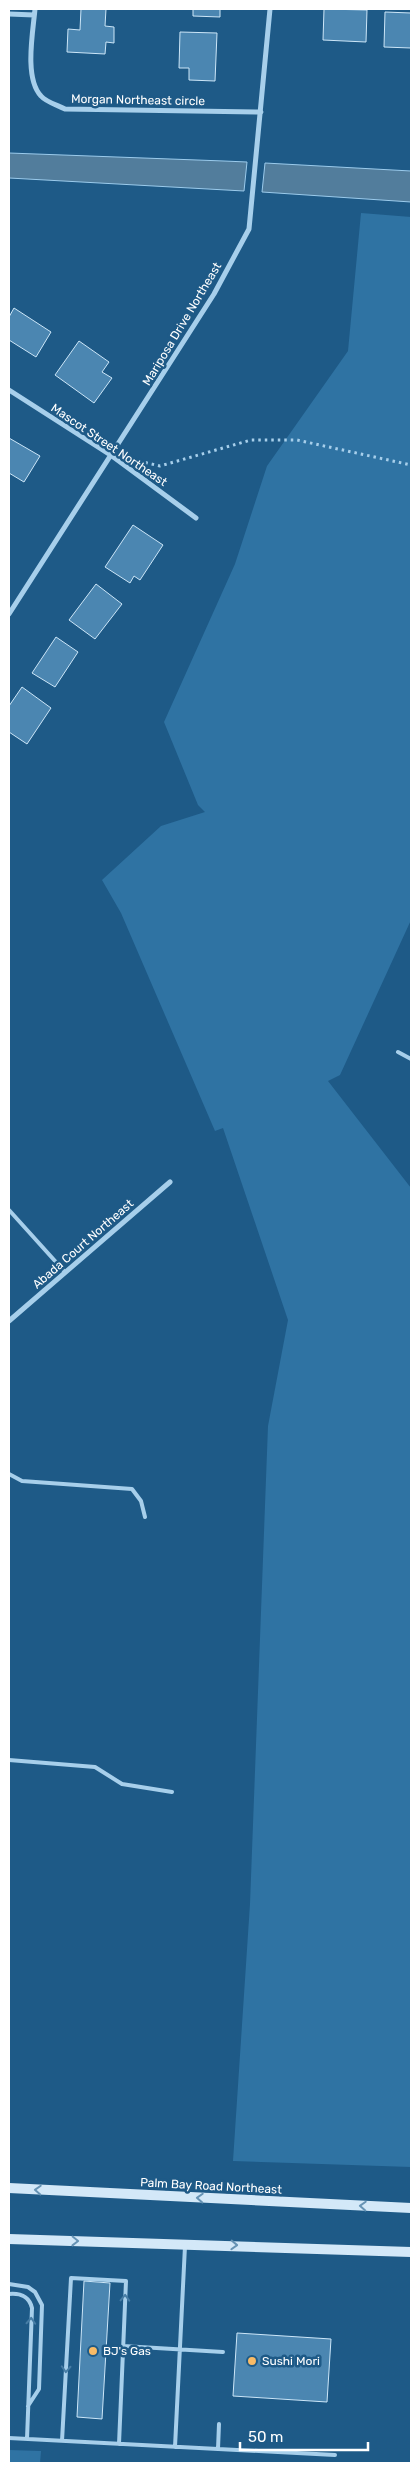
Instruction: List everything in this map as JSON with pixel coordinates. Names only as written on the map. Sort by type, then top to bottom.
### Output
[{"type":"main road","name":"Palm Bay Road Northeast","points":[[9,2188],[411,2208]]},
{"type":"main road","points":[[9,2239],[411,2252]]},
{"type":"street","name":"Mariposa Drive Northeast","points":[[9,614],[214,294],[249,229],[270,9]]},
{"type":"street","name":"Morgan Northeast circle","points":[[9,14],[34,12],[31,70],[36,89],[42,97],[64,109],[261,112]]},
{"type":"street","name":"Mascot Street Northeast","points":[[9,390],[112,456],[196,518]]},
{"type":"street","name":"Abada Court Northeast","points":[[9,1320],[170,1182]]},
{"type":"lane","points":[[398,1052],[411,1059]]},
{"type":"lane","points":[[9,1210],[65,1272]]},
{"type":"lane","points":[[9,1474],[22,1481],[132,1489],[141,1501],[144,1517]]},
{"type":"lane","points":[[9,1760],[95,1767],[122,1784],[172,1792]]},
{"type":"lane","points":[[175,2447],[185,2244]]},
{"type":"lane","points":[[62,2441],[71,2278],[126,2281],[119,2444]]},
{"type":"lane","points":[[9,2284],[28,2287],[35,2292],[42,2305],[39,2389],[28,2406]]},
{"type":"lane","points":[[9,2294],[25,2296],[30,2301],[32,2308],[27,2439]]},
{"type":"lane","points":[[123,2346],[223,2352]]},
{"type":"lane","points":[[218,2449],[219,2424]]},
{"type":"lane","points":[[9,2438],[335,2455]]},
{"type":"path","points":[[112,456],[160,466],[251,440],[297,440],[411,466]]},
{"type":"shaded area","points":[[9,153],[247,162],[244,191],[9,178]]},
{"type":"shaded area","points":[[265,163],[411,171],[411,202],[262,192]]},
{"type":"shaded area","points":[[361,213],[411,217],[411,920],[340,1075],[328,1081],[411,1188],[411,2167],[233,2161],[250,1904],[268,1426],[288,1320],[223,1128],[215,1131],[121,913],[102,880],[161,826],[205,812],[198,805],[164,722],[235,564],[267,466],[348,351]]},
{"type":"shaded area","points":[[9,2450],[41,2451],[40,2463],[9,2463]]},
{"type":"building","points":[[81,9],[106,9],[105,26],[114,27],[114,43],[106,42],[105,54],[67,52],[68,29],[80,30]]},
{"type":"building","points":[[193,9],[220,9],[220,17],[193,16]]},
{"type":"building","points":[[324,9],[367,10],[366,42],[323,40]]},
{"type":"building","points":[[385,12],[411,13],[411,48],[384,47]]},
{"type":"building","points":[[180,32],[217,33],[215,81],[189,80],[189,68],[179,68]]},
{"type":"building","points":[[14,308],[51,332],[36,357],[9,340],[9,317]]},
{"type":"building","points":[[79,341],[109,362],[102,372],[112,378],[94,403],[55,375]]},
{"type":"building","points":[[9,438],[40,456],[24,482],[9,473]]},
{"type":"building","points":[[133,525],[163,545],[140,580],[134,576],[130,583],[105,567]]},
{"type":"building","points":[[96,584],[122,604],[95,639],[69,620]]},
{"type":"building","points":[[56,637],[78,652],[55,687],[32,673]]},
{"type":"building","points":[[22,687],[51,708],[27,744],[9,732],[9,706]]},
{"type":"building","points":[[84,2281],[110,2283],[102,2419],[77,2417]]},
{"type":"building","points":[[237,2333],[331,2339],[327,2402],[233,2396]]},
{"type":"place","name":"BJ's Gas","points":[[93,2351]]},
{"type":"place","name":"Sushi Mori","points":[[252,2361]]}]
